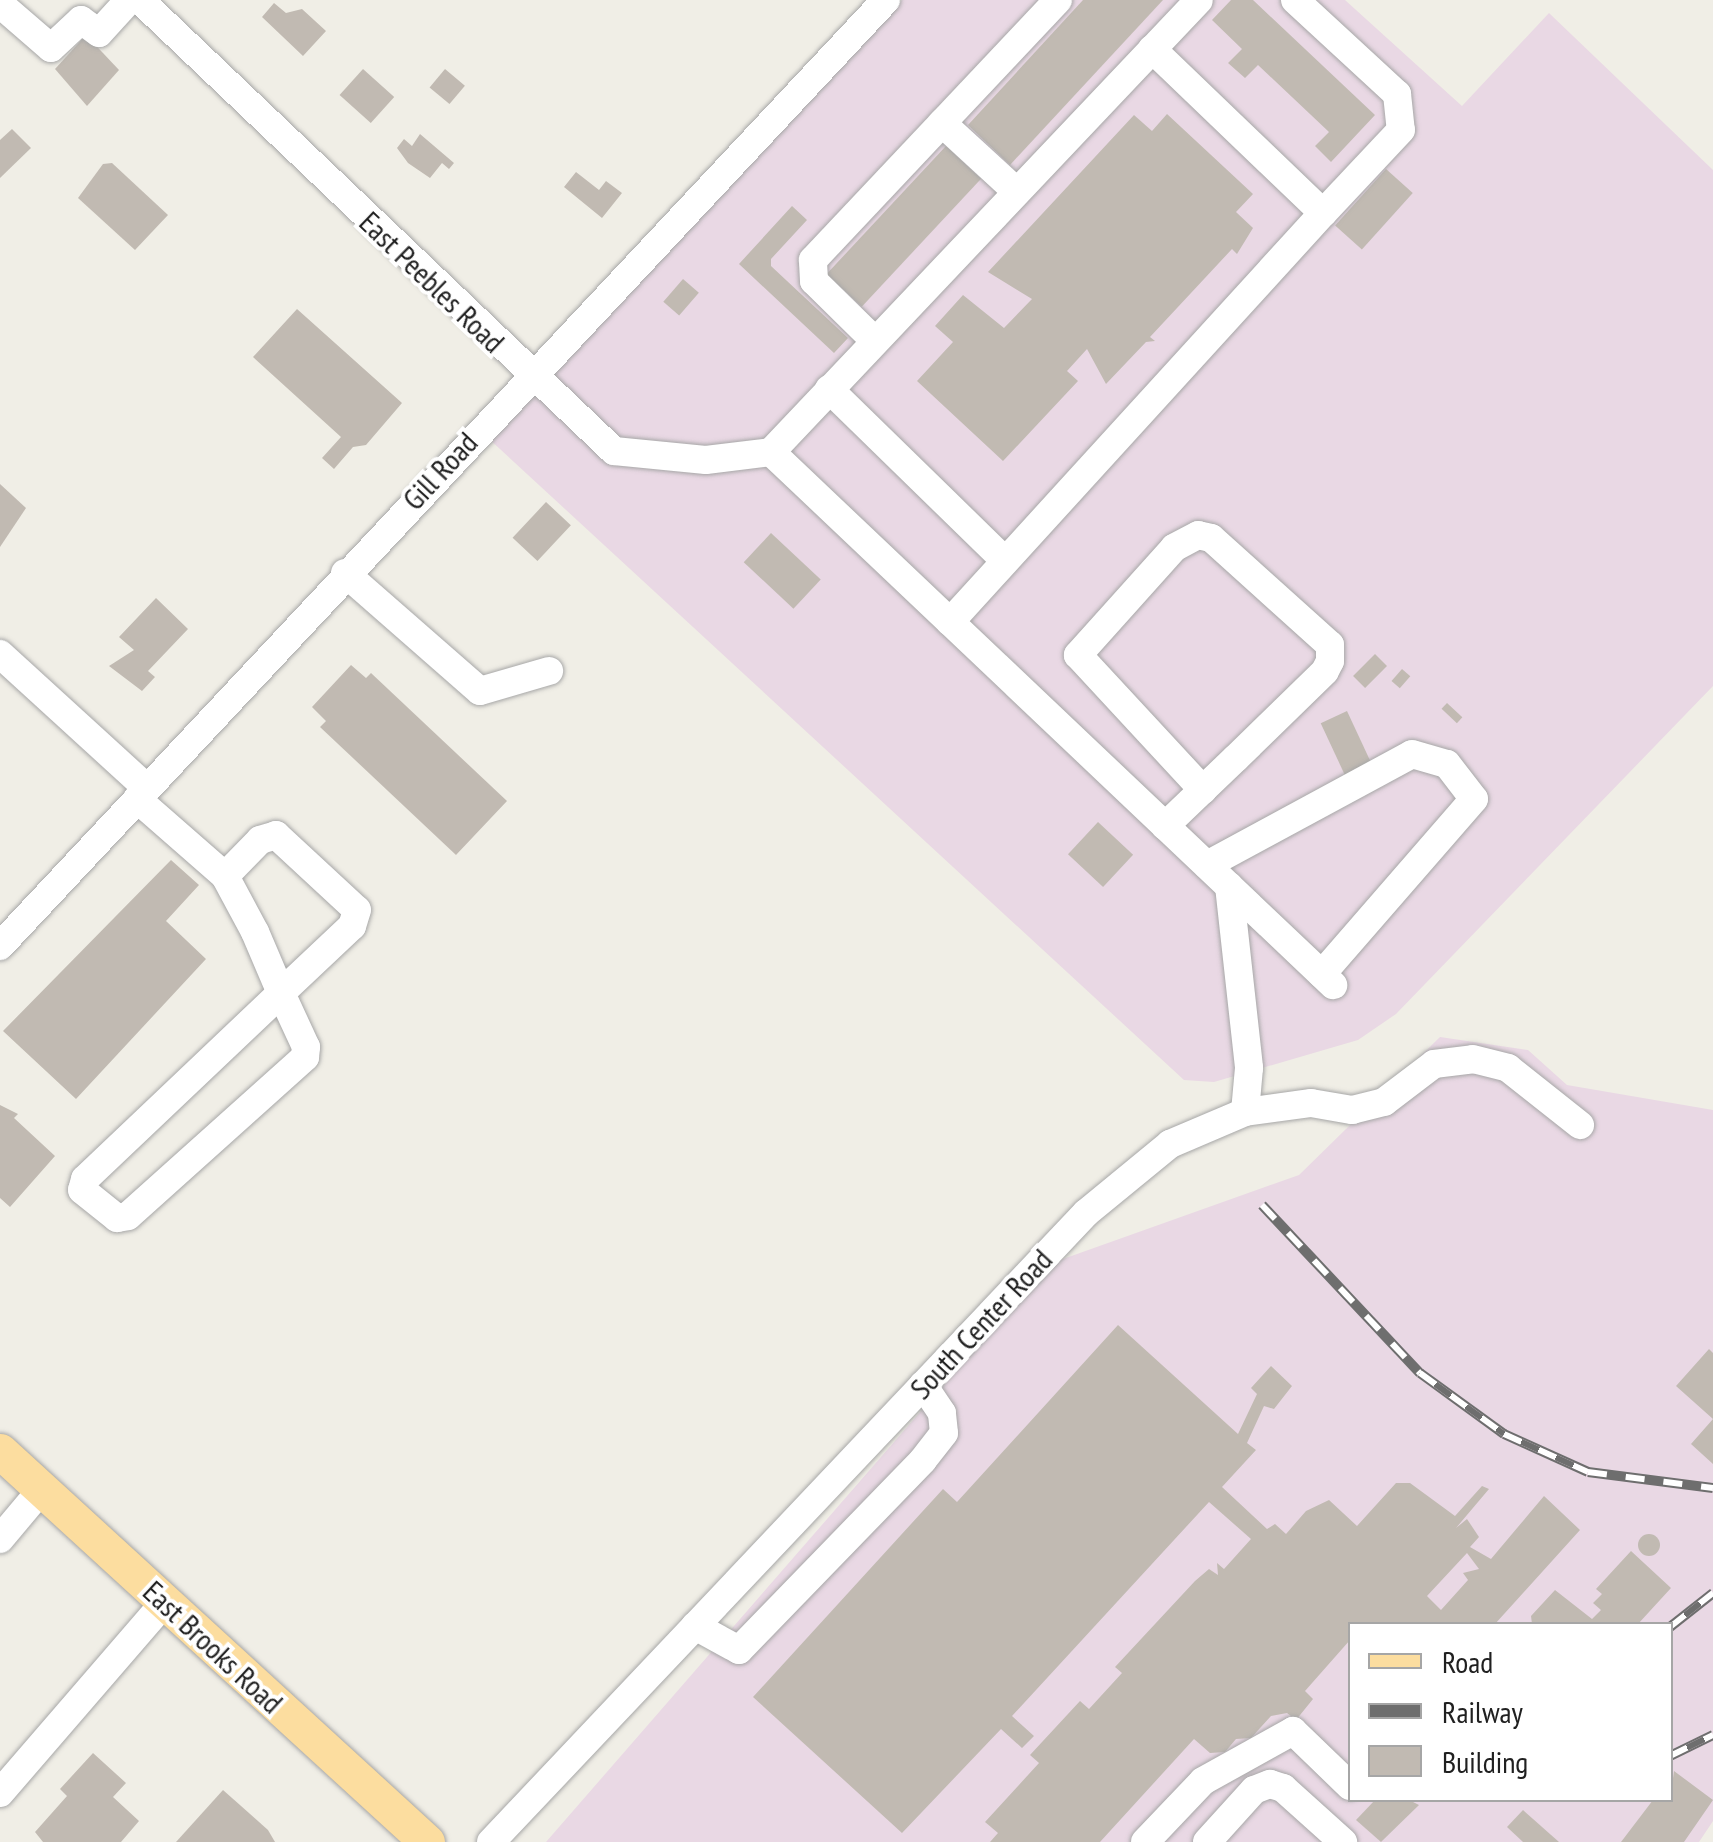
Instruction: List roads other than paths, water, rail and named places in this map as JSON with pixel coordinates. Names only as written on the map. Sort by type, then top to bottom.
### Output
[{"type":"main road","name":"East Brooks Road","points":[[0,1451],[427,1842]]},
{"type":"street","points":[[0,4],[51,48],[81,20],[99,33],[130,0]]},
{"type":"street","name":"East Peebles Road","points":[[140,0],[529,375],[614,451],[706,460],[771,452]]},
{"type":"street","name":"Gill Road","points":[[0,946],[529,375],[886,0]]},
{"type":"street","points":[[874,340],[814,281],[814,260],[1058,0]]},
{"type":"street","points":[[1199,0],[771,452],[1207,866],[1327,979],[1474,799],[1447,764],[1412,754],[1207,866]]},
{"type":"street","points":[[950,622],[1401,130],[1397,94],[1295,0]]},
{"type":"street","points":[[1152,49],[1323,213]]},
{"type":"street","points":[[942,123],[1016,191]]},
{"type":"street","points":[[829,389],[1006,561]]},
{"type":"street","points":[[1165,826],[1202,790],[1330,661],[1330,646],[1211,538],[1198,535],[1174,548],[1078,655],[1202,790]]},
{"type":"street","points":[[346,574],[480,690],[549,671]]},
{"type":"street","points":[[0,654],[225,876],[280,994],[305,1057],[128,1216],[117,1218],[82,1190],[85,1178],[280,994],[352,926],[356,910],[276,836],[260,840],[225,876]]},
{"type":"street","points":[[1229,886],[1249,1068],[1244,1112]]},
{"type":"street","name":"South Center Road","points":[[491,1842],[1086,1213],[1170,1144],[1244,1112],[1312,1103],[1352,1110],[1384,1102],[1434,1064],[1473,1059],[1508,1068],[1580,1125]]},
{"type":"street","points":[[696,1626],[738,1650],[923,1460],[944,1433],[942,1413],[923,1384]]},
{"type":"street","points":[[0,1539],[42,1489]]},
{"type":"street","points":[[0,1793],[165,1602]]},
{"type":"street","points":[[1145,1842],[1204,1781],[1293,1731],[1348,1784]]},
{"type":"street","points":[[1207,1842],[1254,1790],[1270,1784],[1283,1788],[1342,1842]]},
{"type":"railway","points":[[1262,1205],[1420,1373],[1504,1434],[1588,1472],[1713,1488]]},
{"type":"railway","points":[[1673,1625],[1713,1593]]},
{"type":"railway","points":[[1673,1755],[1713,1735]]}]
